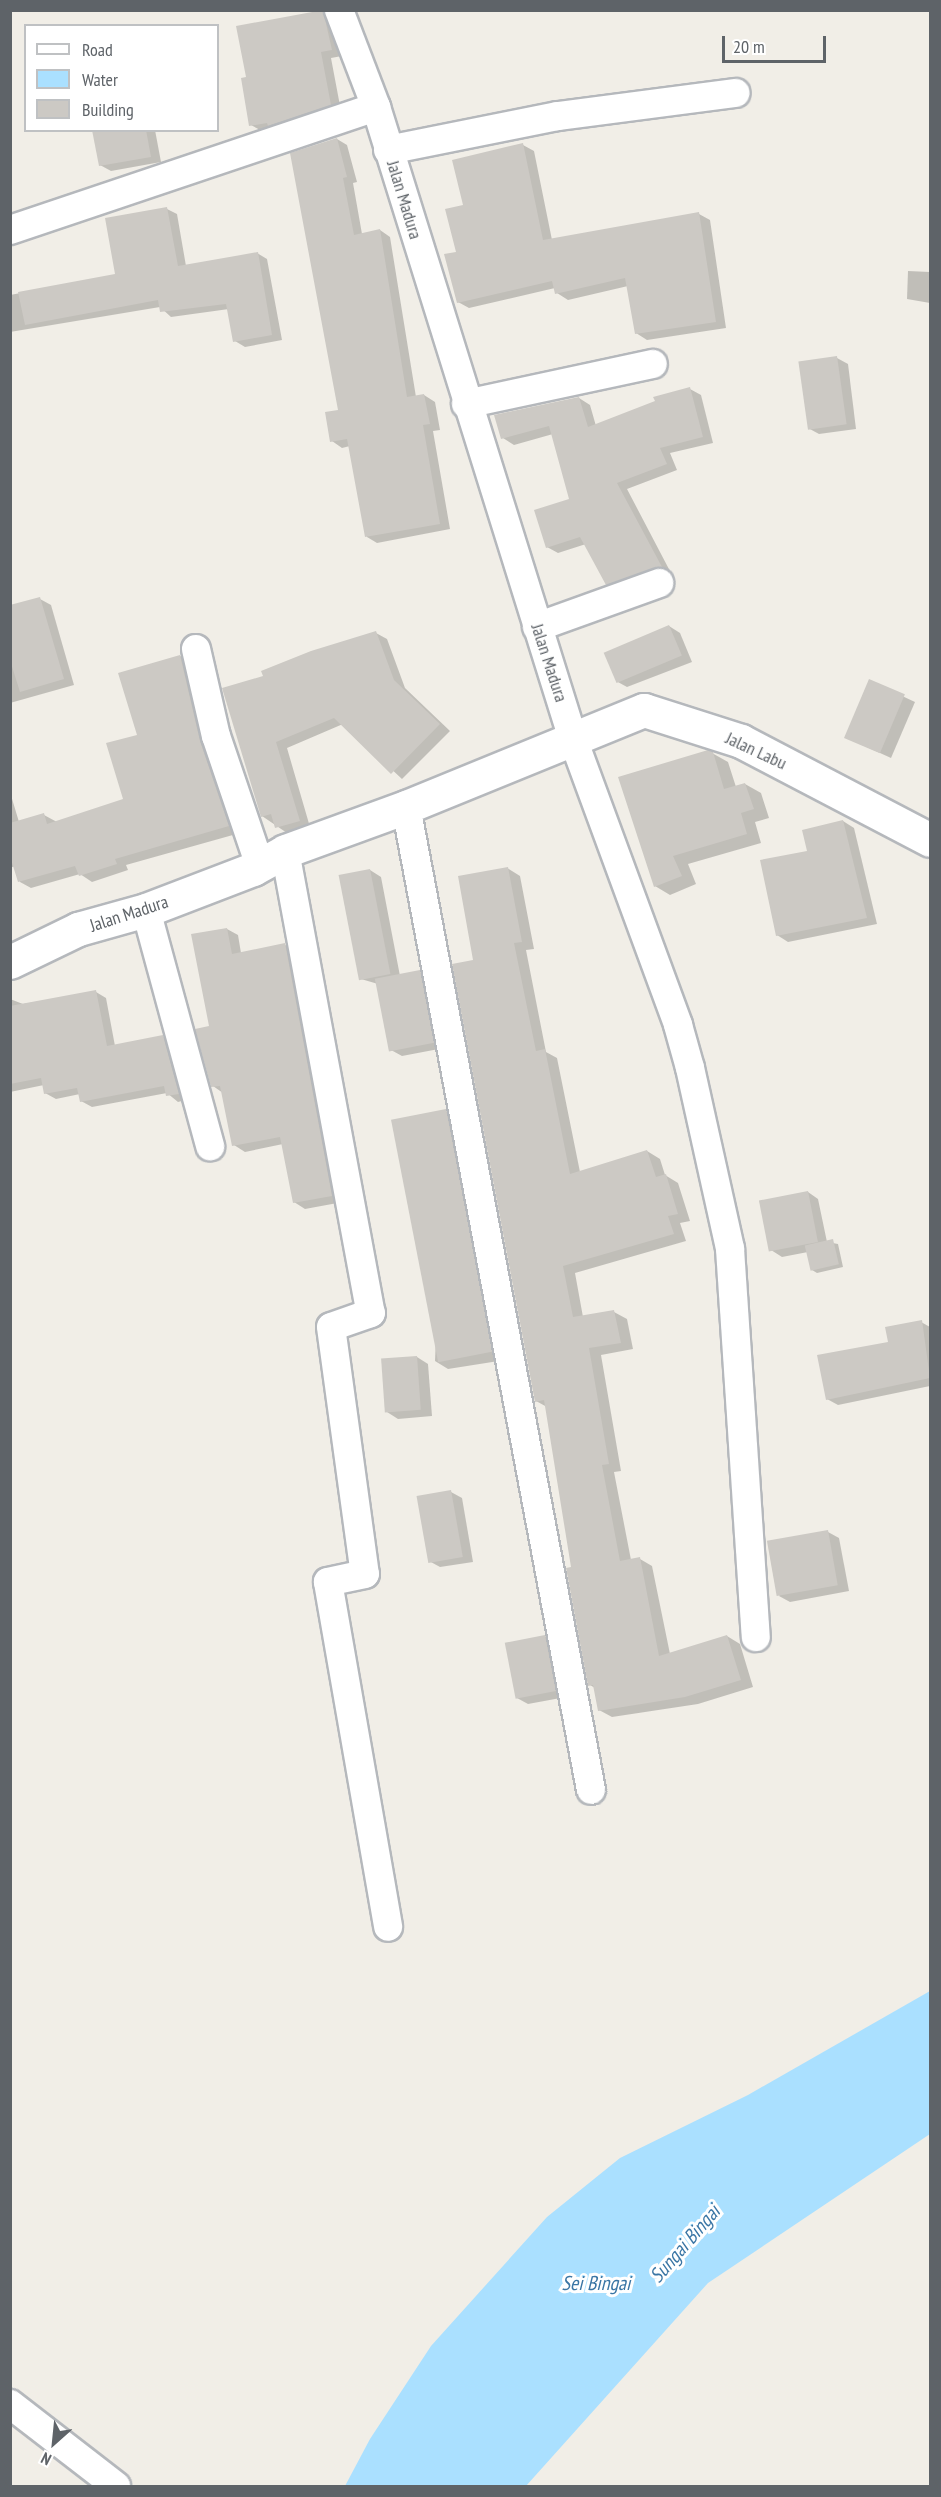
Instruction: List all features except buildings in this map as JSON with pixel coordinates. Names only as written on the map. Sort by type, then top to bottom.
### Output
[{"type":"street","name":"Jalan Madura","points":[[10,962],[78,929],[146,910],[573,739],[466,404],[376,107],[339,10]]},
{"type":"street","points":[[388,150],[558,116],[736,93]]},
{"type":"street","points":[[10,231],[376,107]]},
{"type":"street","points":[[466,404],[652,364]]},
{"type":"street","points":[[537,627],[659,583]]},
{"type":"street","points":[[196,648],[216,736],[272,859],[371,1313],[331,1327],[365,1574],[328,1581],[388,1927]]},
{"type":"street","name":"Jalan Labu","points":[[573,739],[644,710],[741,741],[930,840]]},
{"type":"street","points":[[573,739],[678,1024],[730,1250],[756,1637]]},
{"type":"street","points":[[406,807],[591,1790]]},
{"type":"street","points":[[146,910],[210,1146]]},
{"type":"street","points":[[10,2404],[116,2487]]},
{"type":"water","name":"Sei Bingai","points":[[930,1991],[930,2134],[708,2283],[526,2486],[345,2486],[370,2439],[431,2346],[547,2217],[620,2158],[748,2095]]},
{"type":"water label","name":"Sungai Bingai","points":[[685,2244]]}]
